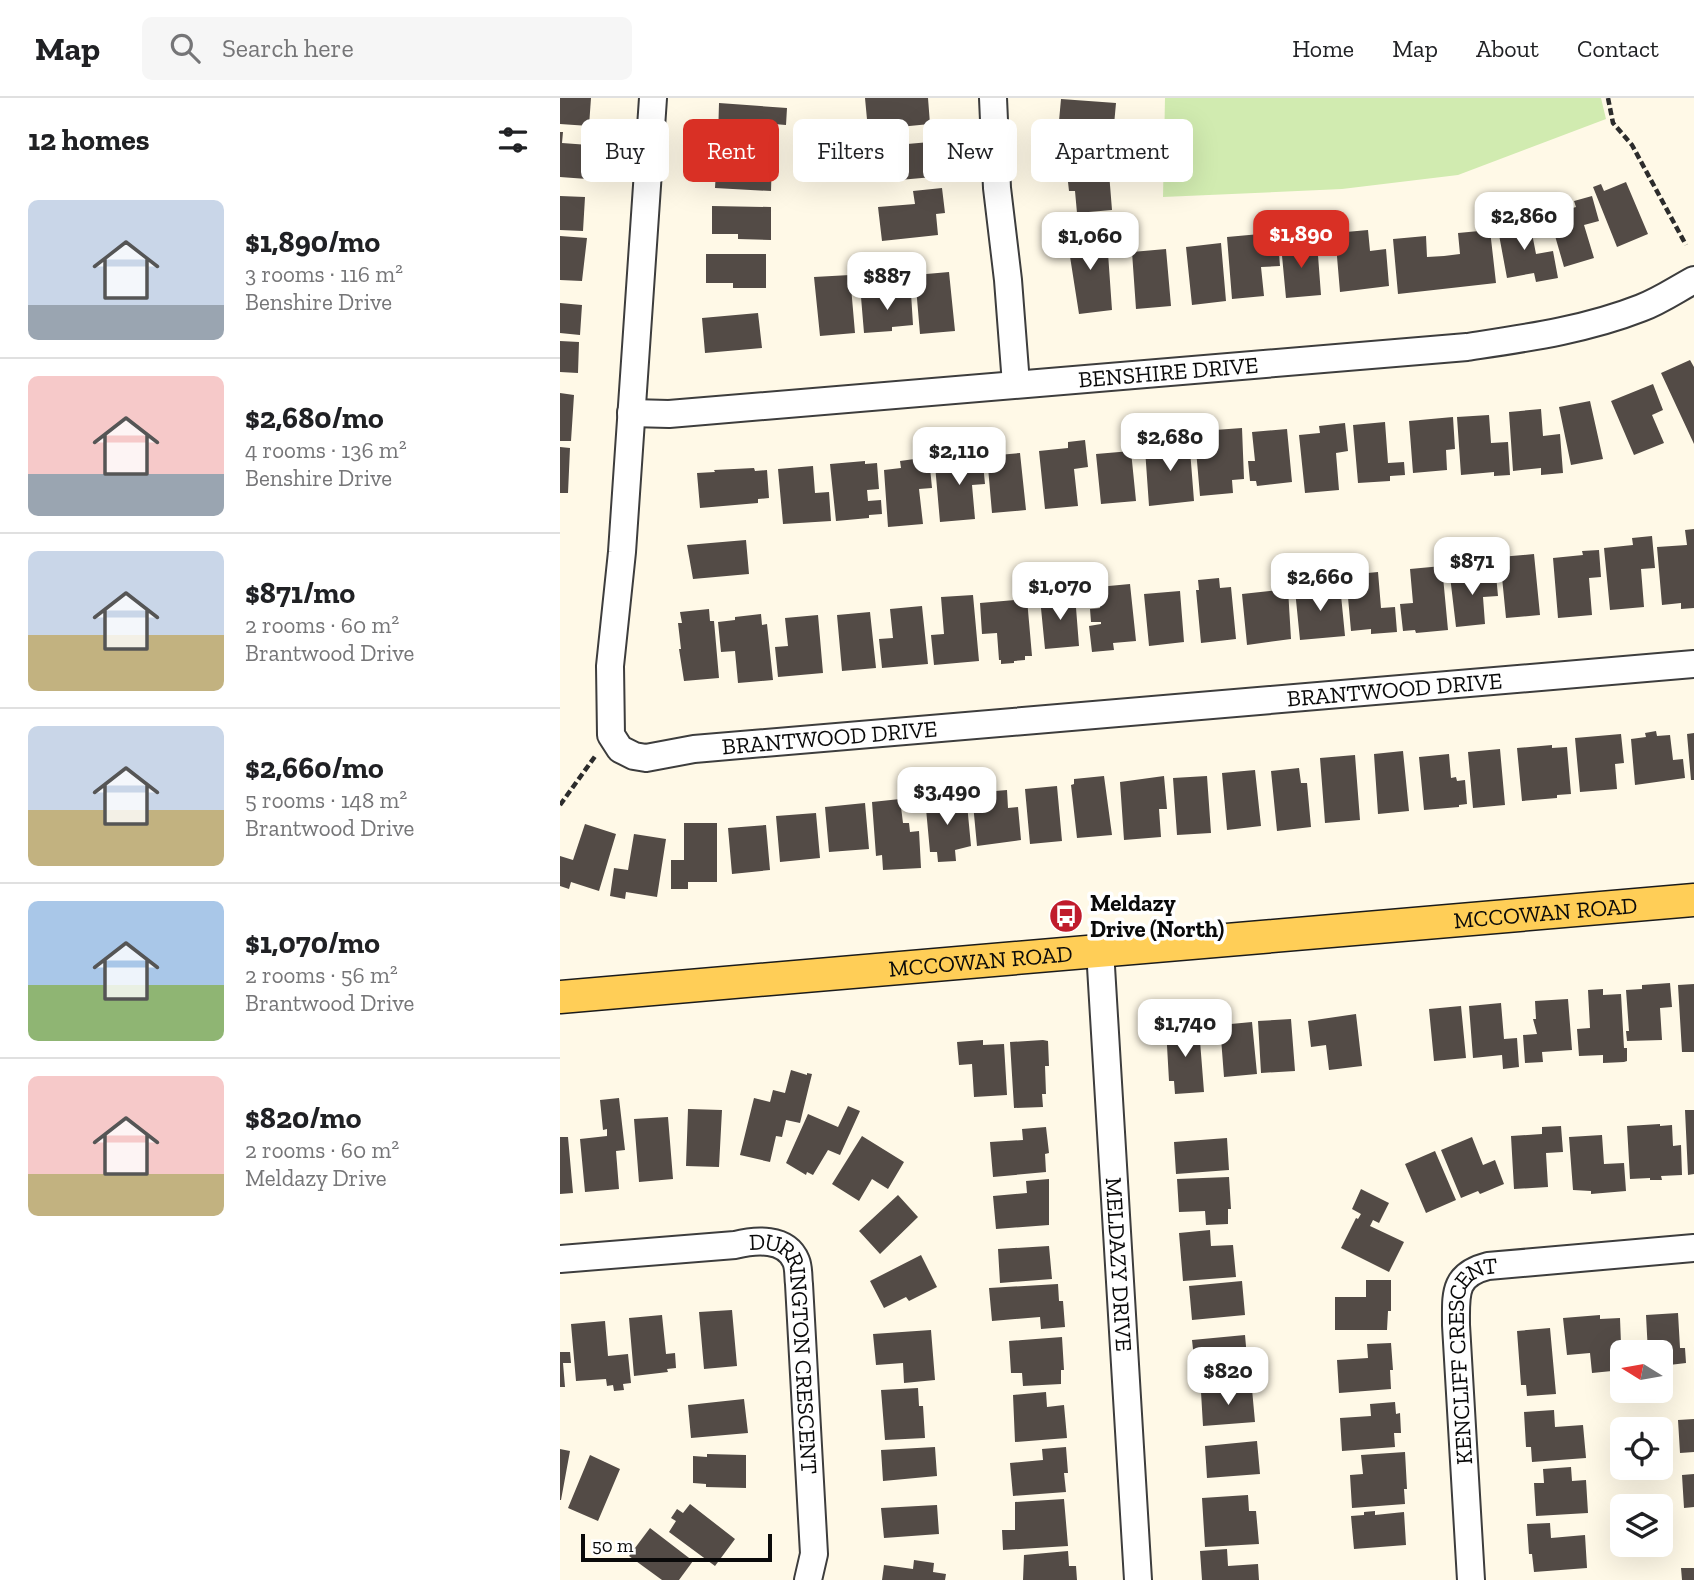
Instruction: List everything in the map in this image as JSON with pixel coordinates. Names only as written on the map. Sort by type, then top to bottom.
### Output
[{"type":"main road","name":"MCCOWAN ROAD","points":[[560,996],[1694,900]]},
{"type":"street","points":[[611,735],[610,666],[622,552],[653,98]]},
{"type":"street","points":[[993,98],[997,188],[1016,384]]},
{"type":"street","name":"BENSHIRE DRIVE","points":[[631,413],[669,414],[1467,348],[1585,326],[1643,308],[1694,280]]},
{"type":"street","name":"BRANTWOOD DRIVE","points":[[611,735],[620,749],[646,758],[694,749],[1694,664]]},
{"type":"street","name":"MELDAZY DRIVE","points":[[1100,950],[1139,1580]]},
{"type":"street","name":"DURRINGTON CRESCENT","points":[[560,1259],[771,1241],[785,1248],[796,1261],[814,1554],[808,1580]]},
{"type":"street","name":"KENCLIFF CRESCENT","points":[[1471,1580],[1456,1325],[1456,1293],[1462,1281],[1472,1270],[1488,1266],[1694,1248]]},
{"type":"path","points":[[1608,98],[1612,123],[1632,145],[1686,246]]},
{"type":"path","points":[[560,805],[611,735]]},
{"type":"green space","points":[[1165,98],[1601,98],[1606,119],[1458,175],[1342,189],[1163,197],[1163,182],[1193,182],[1193,119],[1165,119]]},
{"type":"building","points":[[560,98],[591,98],[590,119],[581,119],[581,125],[560,124]]},
{"type":"building","points":[[865,98],[928,98],[930,119],[923,119],[923,125],[909,126],[909,119],[867,119]]},
{"type":"building","points":[[1061,99],[1116,103],[1115,119],[1059,119]]},
{"type":"building","points":[[719,103],[787,108],[786,125],[779,124],[779,119],[719,119]]},
{"type":"building","points":[[560,132],[563,132],[562,143],[581,144],[581,179],[560,177]]},
{"type":"building","points":[[923,143],[923,178],[909,179],[909,144]]},
{"type":"building","points":[[715,182],[771,182],[771,191],[715,188]]},
{"type":"building","points":[[1068,182],[1110,182],[1112,210],[1077,213],[1075,191],[1069,191]]},
{"type":"building","points":[[1626,182],[1648,234],[1617,247],[1593,187],[1601,184],[1604,191]]},
{"type":"building","points":[[942,188],[945,213],[936,214],[938,235],[882,241],[878,207],[915,204],[913,191]]},
{"type":"building","points":[[560,196],[585,197],[583,231],[560,230]]},
{"type":"building","points":[[1592,196],[1599,221],[1584,225],[1594,258],[1564,267],[1549,215],[1576,207],[1574,201]]},
{"type":"building","points":[[712,206],[771,207],[771,240],[738,239],[738,234],[712,234]]},
{"type":"building","points":[[1529,218],[1536,254],[1553,251],[1558,278],[1536,282],[1534,273],[1507,278],[1497,224]]},
{"type":"building","points":[[1277,226],[1280,266],[1261,267],[1264,296],[1232,299],[1227,237],[1260,234],[1259,228]]},
{"type":"building","points":[[1096,228],[1099,254],[1108,253],[1112,310],[1079,314],[1066,231]]},
{"type":"building","points":[[1368,230],[1370,251],[1386,249],[1389,286],[1340,292],[1335,233]]},
{"type":"building","points":[[1490,230],[1496,283],[1398,294],[1393,239],[1426,236],[1427,257],[1444,256],[1460,254],[1458,233]]},
{"type":"building","points":[[560,236],[587,238],[582,281],[560,280]]},
{"type":"building","points":[[1317,242],[1321,295],[1286,298],[1281,245]]},
{"type":"building","points":[[1221,243],[1226,301],[1192,305],[1186,247]]},
{"type":"building","points":[[1166,249],[1171,306],[1136,309],[1132,252]]},
{"type":"building","points":[[706,254],[766,254],[766,288],[733,288],[733,283],[706,283]]},
{"type":"building","points":[[949,272],[955,331],[920,334],[915,275]]},
{"type":"building","points":[[850,275],[855,333],[820,336],[814,277]]},
{"type":"building","points":[[911,293],[913,325],[892,327],[892,331],[864,333],[861,297]]},
{"type":"building","points":[[560,303],[582,305],[580,335],[560,333]]},
{"type":"building","points":[[758,313],[762,348],[705,353],[702,318]]},
{"type":"building","points":[[560,341],[579,342],[578,373],[560,372]]},
{"type":"building","points":[[1690,360],[1694,367],[1694,444],[1661,373]]},
{"type":"building","points":[[1653,384],[1663,410],[1652,415],[1664,443],[1634,455],[1611,401]]},
{"type":"building","points":[[560,393],[574,395],[571,441],[560,441]]},
{"type":"building","points":[[1590,401],[1603,459],[1571,465],[1559,407]]},
{"type":"building","points":[[1541,409],[1543,436],[1560,434],[1563,473],[1541,475],[1541,468],[1513,471],[1509,412]]},
{"type":"building","points":[[1489,415],[1491,443],[1508,442],[1510,475],[1494,476],[1494,472],[1461,475],[1457,417]]},
{"type":"building","points":[[1453,417],[1455,449],[1446,450],[1447,470],[1413,473],[1409,421]]},
{"type":"building","points":[[1385,422],[1388,463],[1404,462],[1405,475],[1390,476],[1390,481],[1358,483],[1353,425]]},
{"type":"building","points":[[1345,423],[1348,451],[1336,453],[1339,490],[1305,493],[1299,435],[1320,433],[1319,426]]},
{"type":"building","points":[[1242,428],[1244,479],[1232,480],[1233,493],[1200,496],[1195,438],[1215,436],[1215,430]]},
{"type":"building","points":[[1287,429],[1292,482],[1257,486],[1256,481],[1250,481],[1248,461],[1255,461],[1252,432]]},
{"type":"building","points":[[1189,437],[1194,501],[1149,506],[1145,449],[1162,447],[1161,439]]},
{"type":"building","points":[[1085,440],[1088,467],[1074,469],[1078,506],[1045,509],[1039,451],[1068,448],[1068,442]]},
{"type":"building","points":[[560,447],[570,448],[568,493],[560,493]]},
{"type":"building","points":[[1131,451],[1136,501],[1101,504],[1096,454]]},
{"type":"building","points":[[982,453],[985,484],[972,485],[975,519],[940,522],[935,465],[963,462],[963,454]]},
{"type":"building","points":[[1020,453],[1026,510],[992,513],[987,456]]},
{"type":"building","points":[[929,457],[932,488],[919,489],[923,524],[888,527],[884,470],[901,468],[900,461]]},
{"type":"building","points":[[865,461],[865,464],[877,463],[879,489],[867,490],[868,501],[881,500],[882,514],[836,521],[830,464]]},
{"type":"building","points":[[813,466],[815,493],[829,492],[831,521],[783,524],[778,469]]},
{"type":"building","points":[[754,468],[755,471],[767,470],[769,498],[758,499],[758,503],[700,508],[697,473]]},
{"type":"building","points":[[1694,529],[1694,608],[1681,609],[1681,603],[1662,605],[1657,547],[1687,545],[1685,530]]},
{"type":"building","points":[[1652,536],[1655,568],[1641,569],[1644,607],[1610,610],[1604,548],[1633,545],[1632,538]]},
{"type":"building","points":[[746,540],[749,574],[693,579],[687,545]]},
{"type":"building","points":[[1599,550],[1601,577],[1589,578],[1592,615],[1558,618],[1553,558],[1583,555],[1582,551]]},
{"type":"building","points":[[1534,554],[1540,615],[1506,618],[1500,557]]},
{"type":"building","points":[[1442,566],[1448,630],[1416,633],[1415,630],[1403,631],[1400,604],[1413,603],[1410,569]]},
{"type":"building","points":[[1378,572],[1381,608],[1395,607],[1397,632],[1371,634],[1371,629],[1351,631],[1346,575]]},
{"type":"building","points":[[1477,573],[1477,576],[1496,575],[1498,596],[1483,597],[1485,624],[1456,627],[1450,576]]},
{"type":"building","points":[[1219,578],[1220,588],[1231,587],[1236,639],[1201,643],[1196,590],[1199,590],[1198,580]]},
{"type":"building","points":[[1130,584],[1136,641],[1113,643],[1114,650],[1092,652],[1089,626],[1101,624],[1091,622],[1090,609],[1100,608],[1098,587]]},
{"type":"building","points":[[1340,585],[1345,636],[1300,640],[1295,590]]},
{"type":"building","points":[[1288,589],[1291,639],[1247,645],[1242,594]]},
{"type":"building","points":[[1180,591],[1184,642],[1149,646],[1144,594]]},
{"type":"building","points":[[973,595],[979,661],[934,665],[931,635],[944,634],[941,597]]},
{"type":"building","points":[[1075,595],[1079,646],[1045,649],[1040,598]]},
{"type":"building","points":[[1027,599],[1032,656],[1025,656],[1025,660],[1014,663],[1001,664],[997,633],[982,634],[980,603]]},
{"type":"building","points":[[922,606],[928,664],[882,668],[879,639],[893,638],[890,609]]},
{"type":"building","points":[[709,609],[710,621],[714,621],[719,678],[684,681],[679,649],[678,623],[682,623],[680,612]]},
{"type":"building","points":[[870,612],[876,668],[842,671],[837,615]]},
{"type":"building","points":[[761,614],[762,625],[767,624],[773,680],[738,683],[735,651],[721,652],[718,622]]},
{"type":"building","points":[[818,615],[823,673],[778,677],[775,647],[788,646],[785,618]]},
{"type":"building","points":[[1656,731],[1657,736],[1670,735],[1673,760],[1683,759],[1685,778],[1635,785],[1631,739],[1646,737],[1645,733]]},
{"type":"building","points":[[1694,733],[1694,780],[1691,780],[1687,734]]},
{"type":"building","points":[[1621,734],[1624,763],[1615,764],[1617,789],[1580,792],[1575,738]]},
{"type":"building","points":[[1552,745],[1552,748],[1567,747],[1571,794],[1522,801],[1517,748]]},
{"type":"building","points":[[1500,749],[1505,805],[1473,808],[1468,752]]},
{"type":"building","points":[[1403,751],[1409,811],[1378,814],[1374,754]]},
{"type":"building","points":[[1449,754],[1451,778],[1456,777],[1457,781],[1465,780],[1467,804],[1424,810],[1419,757]]},
{"type":"building","points":[[1355,755],[1360,820],[1325,823],[1320,758]]},
{"type":"building","points":[[1299,768],[1301,783],[1307,783],[1311,827],[1277,831],[1271,771]]},
{"type":"building","points":[[1255,770],[1261,826],[1227,830],[1222,773]]},
{"type":"building","points":[[1104,776],[1112,835],[1077,838],[1071,785],[1074,784],[1074,779]]},
{"type":"building","points":[[1164,776],[1167,809],[1159,809],[1161,837],[1124,840],[1120,782]]},
{"type":"building","points":[[1207,776],[1211,833],[1177,835],[1173,778]]},
{"type":"building","points":[[1057,786],[1062,841],[1030,844],[1025,789]]},
{"type":"building","points":[[1007,790],[1008,808],[1018,807],[1021,840],[977,846],[972,793]]},
{"type":"building","points":[[957,795],[958,804],[967,804],[971,846],[955,850],[956,861],[938,862],[937,852],[930,852],[925,798]]},
{"type":"building","points":[[900,799],[903,823],[909,823],[910,832],[919,831],[921,868],[883,870],[882,855],[876,856],[872,802]]},
{"type":"building","points":[[865,803],[869,849],[829,852],[825,807]]},
{"type":"building","points":[[816,813],[820,858],[780,862],[776,816]]},
{"type":"building","points":[[684,823],[717,823],[717,882],[688,882],[688,889],[671,889],[671,860],[684,860]]},
{"type":"building","points":[[585,824],[616,834],[599,891],[571,882],[569,889],[560,886],[560,856],[573,860]]},
{"type":"building","points":[[766,825],[770,870],[732,874],[728,828]]},
{"type":"building","points":[[634,834],[666,839],[657,897],[626,892],[625,899],[610,896],[614,868],[628,870]]},
{"type":"building","points":[[1670,983],[1672,1007],[1660,1008],[1662,1040],[1627,1041],[1626,1031],[1629,1031],[1626,990],[1642,989],[1642,985]]},
{"type":"building","points":[[1694,984],[1694,1052],[1682,1052],[1678,985]]},
{"type":"building","points":[[1603,989],[1603,995],[1621,994],[1624,1048],[1627,1048],[1627,1061],[1624,1062],[1603,1063],[1603,1055],[1579,1056],[1577,1029],[1590,1028],[1588,990]]},
{"type":"building","points":[[1568,999],[1572,1050],[1542,1052],[1543,1062],[1525,1063],[1523,1035],[1537,1034],[1533,1019],[1536,1019],[1535,1001]]},
{"type":"building","points":[[1501,1003],[1504,1039],[1517,1038],[1519,1067],[1503,1069],[1502,1055],[1473,1058],[1469,1006]]},
{"type":"building","points":[[1461,1006],[1466,1058],[1434,1061],[1429,1009]]},
{"type":"building","points":[[1356,1014],[1362,1066],[1329,1070],[1326,1045],[1311,1047],[1308,1021]]},
{"type":"building","points":[[1291,1019],[1295,1071],[1261,1073],[1258,1021]]},
{"type":"building","points":[[1252,1022],[1257,1074],[1224,1077],[1220,1025]]},
{"type":"building","points":[[1166,1028],[1199,1028],[1204,1092],[1175,1094],[1174,1081],[1169,1081]]},
{"type":"building","points":[[983,1040],[983,1045],[1004,1044],[1007,1095],[974,1097],[972,1064],[959,1065],[957,1042]]},
{"type":"building","points":[[1048,1041],[1049,1066],[1045,1066],[1046,1094],[1042,1094],[1043,1107],[1014,1108],[1010,1042]]},
{"type":"building","points":[[791,1070],[812,1074],[800,1123],[786,1120],[782,1137],[776,1136],[770,1162],[740,1155],[754,1098],[770,1102],[773,1090],[785,1093]]},
{"type":"building","points":[[619,1098],[625,1150],[616,1151],[619,1189],[585,1192],[580,1139],[607,1136],[607,1129],[603,1130],[600,1100]]},
{"type":"building","points":[[848,1106],[860,1111],[840,1155],[828,1150],[813,1175],[807,1172],[806,1175],[786,1163],[808,1114],[838,1127]]},
{"type":"building","points":[[688,1109],[722,1110],[719,1167],[686,1166]]},
{"type":"building","points":[[1685,1110],[1694,1110],[1694,1174],[1688,1175]]},
{"type":"building","points":[[668,1117],[673,1179],[639,1182],[634,1119]]},
{"type":"building","points":[[1672,1125],[1673,1146],[1681,1145],[1682,1175],[1661,1176],[1662,1180],[1630,1179],[1627,1126]]},
{"type":"building","points":[[1561,1126],[1563,1152],[1546,1153],[1548,1187],[1514,1189],[1511,1136],[1542,1134],[1542,1127]]},
{"type":"building","points":[[1046,1127],[1049,1153],[1045,1154],[1046,1172],[993,1177],[990,1142],[1023,1140],[1022,1129]]},
{"type":"building","points":[[1602,1135],[1604,1164],[1624,1163],[1626,1191],[1591,1194],[1591,1191],[1573,1190],[1569,1137]]},
{"type":"building","points":[[862,1136],[904,1162],[888,1189],[872,1179],[859,1201],[832,1184]]},
{"type":"building","points":[[560,1137],[568,1137],[573,1193],[560,1194]]},
{"type":"building","points":[[1472,1137],[1483,1165],[1495,1160],[1504,1184],[1461,1198],[1441,1150]]},
{"type":"building","points":[[1227,1138],[1229,1170],[1176,1174],[1174,1142]]},
{"type":"building","points":[[1435,1151],[1456,1200],[1426,1213],[1405,1164]]},
{"type":"building","points":[[1229,1177],[1231,1209],[1228,1209],[1228,1224],[1206,1225],[1205,1211],[1179,1212],[1177,1179]]},
{"type":"building","points":[[1049,1179],[1049,1225],[996,1229],[993,1196],[1027,1193],[1026,1181]]},
{"type":"building","points":[[1361,1189],[1389,1203],[1379,1223],[1373,1220],[1370,1226],[1404,1242],[1389,1272],[1341,1248],[1356,1218],[1361,1214],[1352,1209]]},
{"type":"building","points":[[898,1195],[918,1217],[880,1254],[859,1231]]},
{"type":"building","points":[[1210,1230],[1211,1246],[1233,1245],[1236,1277],[1183,1281],[1179,1233]]},
{"type":"building","points":[[1049,1246],[1052,1279],[1000,1283],[998,1249]]},
{"type":"building","points":[[921,1255],[937,1287],[909,1301],[906,1297],[884,1308],[870,1281]]},
{"type":"building","points":[[1366,1280],[1391,1280],[1391,1311],[1388,1311],[1387,1330],[1335,1330],[1335,1297],[1366,1297]]},
{"type":"building","points":[[1242,1281],[1245,1315],[1192,1320],[1189,1286]]},
{"type":"building","points":[[1058,1284],[1059,1301],[1063,1301],[1065,1327],[1041,1329],[1040,1317],[992,1321],[989,1288]]},
{"type":"building","points":[[732,1310],[737,1366],[704,1369],[699,1312]]},
{"type":"building","points":[[1678,1313],[1680,1348],[1685,1348],[1686,1363],[1673,1365],[1673,1340],[1647,1340],[1646,1315]]},
{"type":"building","points":[[662,1315],[666,1354],[675,1353],[676,1368],[667,1369],[668,1372],[634,1376],[629,1318]]},
{"type":"building","points":[[1600,1315],[1600,1319],[1620,1318],[1621,1340],[1610,1340],[1610,1371],[1592,1373],[1590,1353],[1567,1355],[1563,1318]]},
{"type":"building","points":[[605,1321],[608,1356],[628,1354],[631,1383],[623,1384],[624,1390],[614,1391],[613,1385],[607,1386],[606,1379],[576,1381],[571,1324]]},
{"type":"building","points":[[1550,1328],[1556,1394],[1527,1396],[1526,1385],[1521,1385],[1517,1331]]},
{"type":"building","points":[[931,1330],[935,1380],[904,1383],[903,1363],[876,1365],[873,1334]]},
{"type":"building","points":[[1245,1335],[1248,1369],[1215,1372],[1216,1383],[1191,1385],[1189,1358],[1194,1358],[1192,1340]]},
{"type":"building","points":[[1062,1337],[1064,1370],[1061,1370],[1061,1384],[1023,1386],[1022,1373],[1011,1373],[1009,1341]]},
{"type":"building","points":[[1391,1343],[1391,1389],[1339,1393],[1337,1360],[1368,1358],[1367,1344]]},
{"type":"building","points":[[560,1352],[570,1352],[571,1363],[563,1363],[565,1387],[560,1387]]},
{"type":"building","points":[[918,1388],[919,1406],[923,1406],[925,1438],[885,1440],[881,1390]]},
{"type":"building","points":[[1252,1389],[1255,1422],[1203,1426],[1201,1392]]},
{"type":"building","points":[[1046,1392],[1047,1407],[1064,1405],[1067,1438],[1015,1442],[1013,1395]]},
{"type":"building","points":[[744,1399],[748,1433],[691,1438],[688,1405]]},
{"type":"building","points":[[1395,1402],[1396,1414],[1400,1413],[1401,1433],[1394,1433],[1395,1447],[1342,1451],[1340,1418],[1371,1416],[1370,1404]]},
{"type":"building","points":[[1554,1410],[1555,1427],[1583,1425],[1586,1458],[1532,1462],[1531,1447],[1526,1447],[1524,1412]]},
{"type":"building","points":[[1694,1419],[1694,1452],[1680,1453],[1678,1420]]},
{"type":"building","points":[[1257,1441],[1260,1474],[1207,1478],[1205,1446]]},
{"type":"building","points":[[935,1447],[937,1476],[883,1481],[881,1450]]},
{"type":"building","points":[[1066,1447],[1066,1492],[1013,1496],[1010,1463],[1043,1460],[1042,1449]]},
{"type":"building","points":[[560,1449],[570,1451],[561,1500],[560,1500]]},
{"type":"building","points":[[1405,1452],[1405,1504],[1352,1508],[1350,1475],[1363,1474],[1361,1455]]},
{"type":"building","points":[[707,1454],[746,1455],[746,1488],[706,1487],[706,1484],[693,1483],[693,1456],[707,1457]]},
{"type":"building","points":[[590,1455],[620,1469],[598,1521],[568,1508]]},
{"type":"building","points":[[1571,1467],[1572,1481],[1586,1480],[1588,1513],[1536,1516],[1534,1483],[1544,1483],[1543,1469]]},
{"type":"building","points":[[1694,1474],[1694,1507],[1684,1508],[1682,1475]]},
{"type":"building","points":[[1248,1495],[1249,1511],[1256,1511],[1259,1544],[1205,1547],[1202,1498]]},
{"type":"building","points":[[1064,1499],[1068,1546],[1003,1550],[1002,1530],[1015,1530],[1015,1502]]},
{"type":"building","points":[[690,1504],[735,1539],[715,1566],[669,1532],[676,1521],[671,1518],[677,1509],[683,1513]]},
{"type":"building","points":[[937,1505],[939,1534],[884,1538],[881,1508]]},
{"type":"building","points":[[1375,1511],[1375,1515],[1404,1512],[1406,1545],[1354,1549],[1351,1516]]},
{"type":"building","points":[[1550,1523],[1551,1538],[1585,1535],[1587,1568],[1534,1572],[1532,1554],[1529,1554],[1527,1524]]},
{"type":"building","points":[[650,1528],[693,1561],[679,1580],[662,1580],[629,1556]]},
{"type":"building","points":[[1227,1549],[1228,1566],[1258,1564],[1259,1580],[1202,1580],[1200,1551]]},
{"type":"building","points":[[1068,1551],[1069,1566],[1076,1566],[1077,1580],[1023,1580],[1024,1555]]},
{"type":"building","points":[[914,1560],[934,1563],[933,1572],[946,1574],[945,1580],[882,1580],[884,1565],[913,1569]]},
{"type":"building","points":[[1681,1568],[1694,1568],[1694,1580],[1682,1580]]},
{"type":"place","name":"Meldazy Drive (North)","points":[[1066,916]]}]
